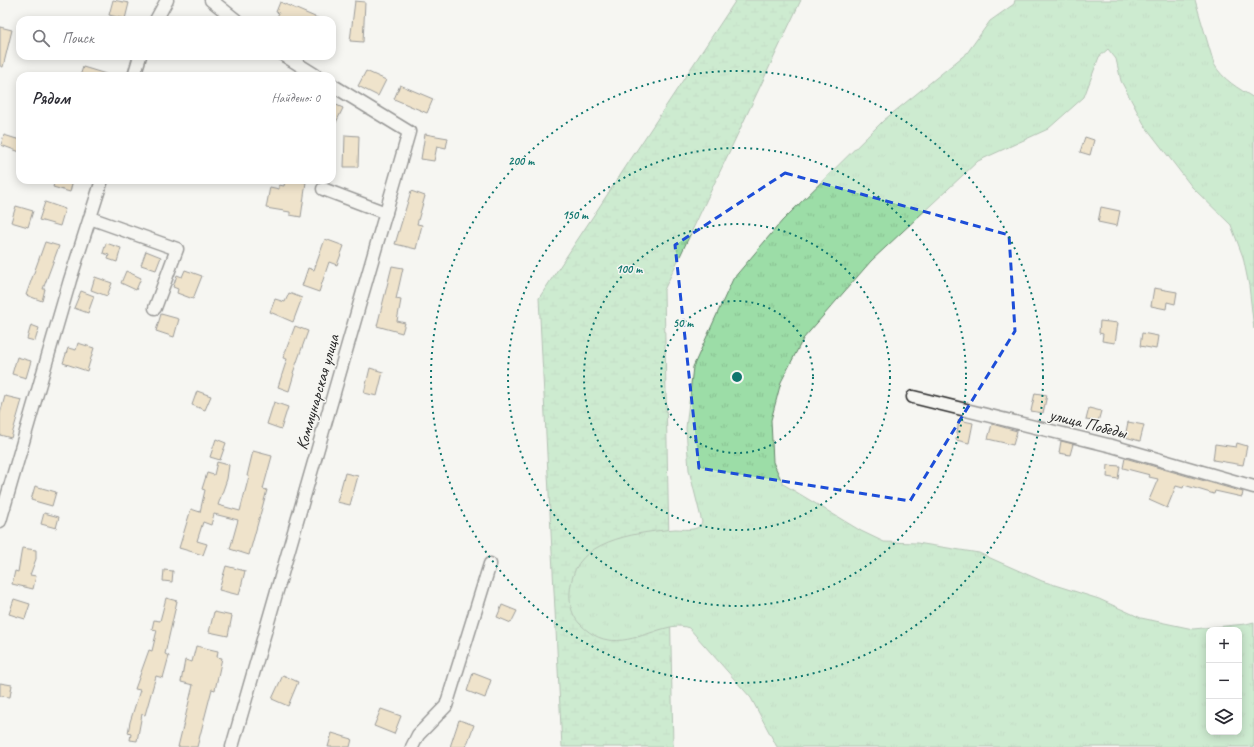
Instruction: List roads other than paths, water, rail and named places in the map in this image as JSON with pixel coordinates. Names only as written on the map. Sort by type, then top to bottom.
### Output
[{"type":"street","points":[[158,16],[167,0]]},
{"type":"street","points":[[211,0],[231,16]]},
{"type":"street","points":[[135,72],[139,60]]},
{"type":"street","points":[[291,60],[311,72]]},
{"type":"street","name":"Коммунарская улица","points":[[232,747],[409,132],[336,87]]},
{"type":"street","points":[[0,521],[101,184]]},
{"type":"street","points":[[323,190],[386,213]]},
{"type":"street","points":[[90,218],[177,249],[155,308]]},
{"type":"street","name":"улица Победы","points":[[913,397],[1112,446],[1254,487]]},
{"type":"street","points":[[412,747],[418,735],[446,706],[490,564]]}]
